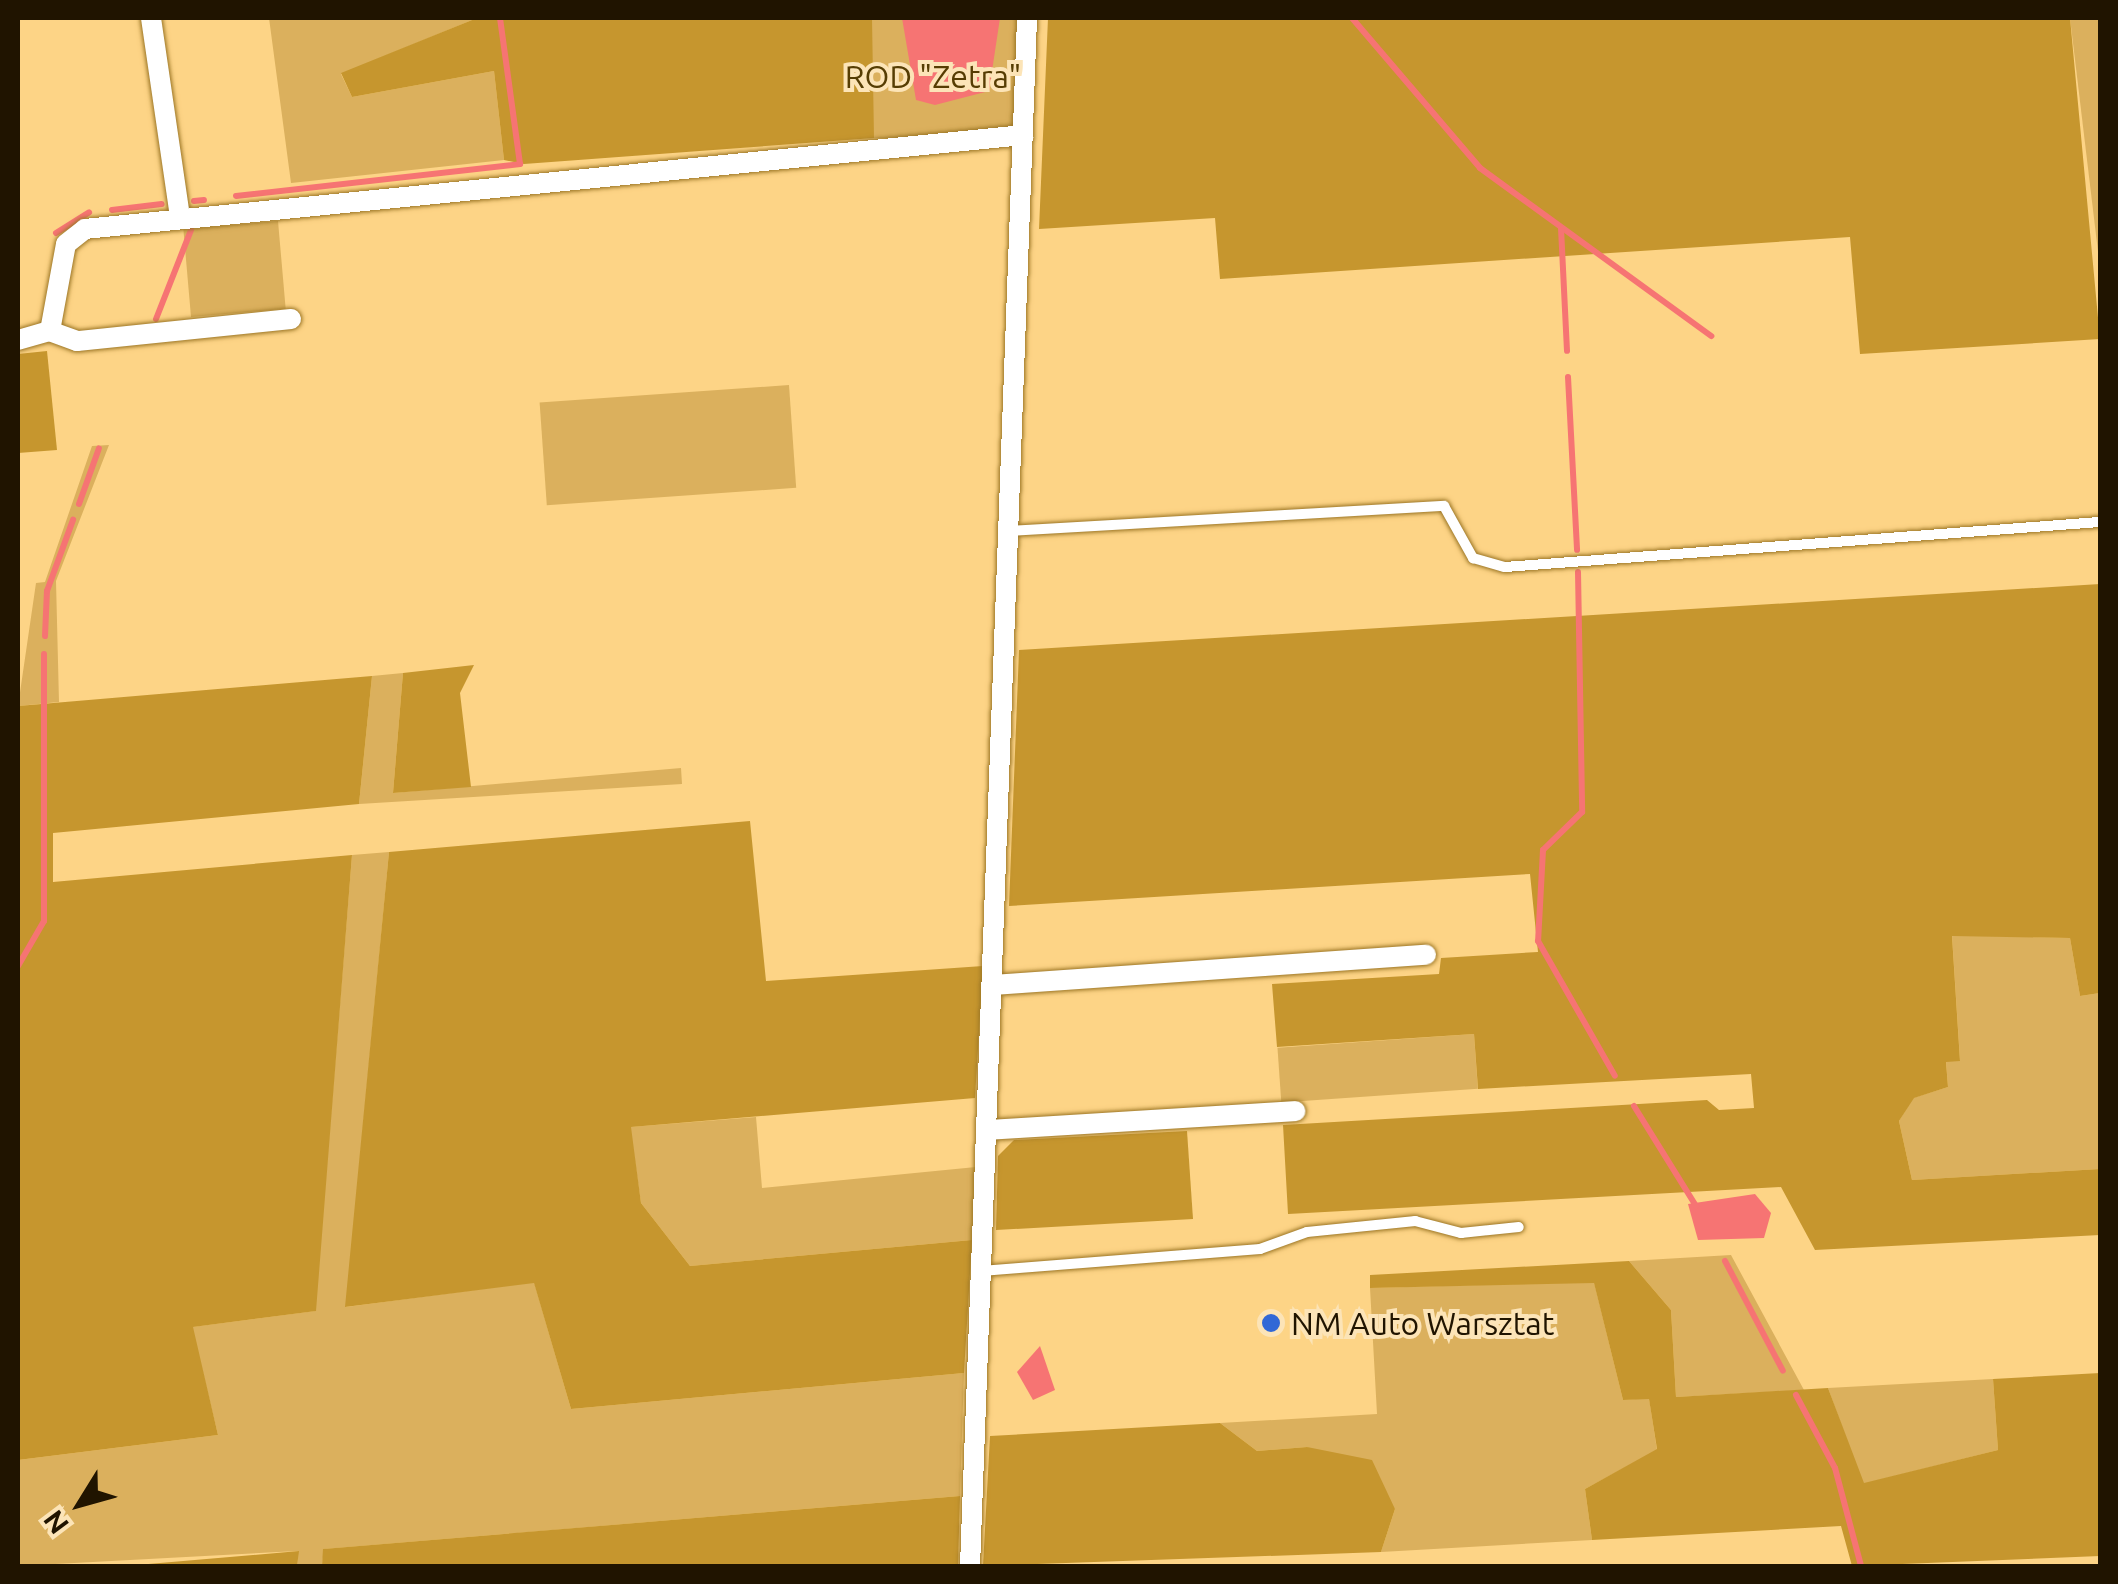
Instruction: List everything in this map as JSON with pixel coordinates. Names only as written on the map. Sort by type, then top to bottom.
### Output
[{"type":"street","points":[[151,18],[180,217]]},
{"type":"street","points":[[970,1566],[1027,18]]},
{"type":"street","points":[[50,331],[74,234],[180,217],[1022,135]]},
{"type":"street","points":[[18,340],[50,331],[78,341],[291,319]]},
{"type":"street","points":[[992,985],[1426,954]]},
{"type":"street","points":[[987,1130],[1295,1111]]},
{"type":"lane","points":[[1008,531],[1444,506],[1473,558],[1505,568],[2100,522]]},
{"type":"lane","points":[[982,1271],[1260,1248],[1307,1232],[1414,1221],[1461,1233],[1519,1227]]},
{"type":"green space","points":[[269,18],[477,18],[341,74],[352,97],[494,71],[504,160],[291,183]]},
{"type":"green space","name":"ROD \"Zetra\"","points":[[872,18],[1017,18],[1017,138],[872,138]]},
{"type":"green space","points":[[2070,18],[2100,18],[2100,268]]},
{"type":"green space","points":[[278,221],[286,309],[191,317],[183,229]]},
{"type":"green space","points":[[789,385],[796,488],[547,505],[540,402]]},
{"type":"green space","points":[[109,445],[56,581],[59,702],[18,706],[36,583],[45,582],[92,446]]},
{"type":"green space","points":[[403,673],[393,793],[681,768],[682,784],[359,804],[372,676]]},
{"type":"green space","points":[[389,852],[346,1307],[534,1282],[571,1409],[964,1373],[960,1496],[324,1549],[322,1566],[297,1566],[298,1551],[18,1566],[18,1460],[218,1435],[192,1327],[315,1311],[352,855]]},
{"type":"green space","points":[[1952,935],[2070,938],[2080,996],[2100,993],[2100,1169],[1912,1180],[1899,1121],[1913,1098],[1948,1087],[1946,1061],[1960,1060]]},
{"type":"green space","points":[[1474,1034],[1478,1089],[1281,1103],[1277,1048]]},
{"type":"green space","points":[[756,1117],[762,1188],[976,1167],[972,1240],[690,1266],[641,1203],[630,1127]]},
{"type":"green space","points":[[1731,1255],[1804,1390],[1676,1397],[1671,1310],[1629,1261]]},
{"type":"green space","points":[[1594,1282],[1623,1400],[1649,1398],[1657,1450],[1585,1489],[1592,1540],[1381,1552],[1395,1509],[1307,1447],[1257,1451],[1220,1423],[1377,1414],[1370,1288]]},
{"type":"green space","points":[[1993,1379],[1998,1450],[1863,1484],[1828,1388]]},
{"type":"shaded area","points":[[477,18],[872,18],[874,138],[524,164],[504,160],[494,71],[352,97],[341,73]]},
{"type":"shaded area","points":[[902,18],[1000,18],[989,91],[935,105],[916,100]]},
{"type":"shaded area","points":[[1048,18],[2070,18],[2100,339],[1860,354],[1850,237],[1220,279],[1215,218],[1039,229]]},
{"type":"shaded area","points":[[47,351],[57,450],[18,453],[18,354]]},
{"type":"shaded area","points":[[2100,584],[2100,993],[2080,996],[2070,938],[1952,936],[1960,1061],[1946,1062],[1948,1087],[1914,1098],[1899,1121],[1912,1180],[2100,1169],[2100,1235],[1815,1250],[1781,1187],[1288,1214],[1283,1125],[1707,1100],[1719,1110],[1754,1108],[1751,1074],[1478,1089],[1474,1034],[1277,1047],[1272,984],[1439,974],[1441,958],[1538,952],[1530,874],[1009,906],[1019,650]]},
{"type":"shaded area","points":[[474,665],[460,693],[471,787],[393,793],[403,673]]},
{"type":"shaded area","points":[[372,676],[359,804],[53,833],[53,882],[352,855],[316,1311],[193,1327],[218,1435],[18,1460],[18,706]]},
{"type":"shaded area","points":[[750,821],[766,981],[983,966],[975,1098],[631,1127],[641,1203],[690,1266],[972,1240],[964,1373],[571,1409],[534,1283],[345,1307],[389,852]]},
{"type":"shaded area","points":[[1187,1131],[1193,1219],[996,1230],[998,1156],[1014,1140]]},
{"type":"shaded area","points":[[1755,1194],[1771,1213],[1764,1238],[1698,1240],[1688,1204]]},
{"type":"shaded area","points":[[1629,1261],[1671,1310],[1676,1397],[1828,1388],[1864,1483],[1998,1450],[1993,1379],[2100,1373],[2100,1556],[1852,1566],[1841,1526],[1592,1540],[1585,1489],[1657,1449],[1649,1399],[1623,1400],[1594,1283],[1370,1288],[1370,1275]]},
{"type":"shaded area","points":[[1040,1346],[1055,1390],[1033,1400],[1017,1372]]},
{"type":"shaded area","points":[[1220,1423],[1257,1451],[1307,1447],[1372,1460],[1395,1509],[1381,1552],[983,1566],[990,1436]]},
{"type":"shaded area","points":[[960,1496],[958,1566],[322,1566],[323,1549]]},
{"type":"shaded area","points":[[299,1551],[297,1566],[125,1566]]},
{"type":"waterway","points":[[236,196],[520,164],[500,18]]},
{"type":"waterway","points":[[1352,18],[1480,168],[1711,336]]},
{"type":"waterway","points":[[194,201],[204,200]]},
{"type":"waterway","points":[[112,210],[162,204]]},
{"type":"waterway","points":[[56,233],[89,212]]},
{"type":"waterway","points":[[1561,228],[1567,351]]},
{"type":"waterway","points":[[156,319],[191,230]]},
{"type":"waterway","points":[[1568,377],[1577,550]]},
{"type":"waterway","points":[[79,504],[99,448]]},
{"type":"waterway","points":[[45,636],[47,591],[73,520]]},
{"type":"waterway","points":[[1578,572],[1582,812],[1543,850],[1538,941],[1615,1076]]},
{"type":"waterway","points":[[18,966],[44,921],[44,654]]},
{"type":"waterway","points":[[1634,1106],[1696,1206]]},
{"type":"waterway","points":[[1725,1261],[1783,1371]]},
{"type":"waterway","points":[[1796,1395],[1835,1468],[1861,1566]]},
{"type":"place","name":"NM Auto Warsztat","points":[[1271,1323]]}]
